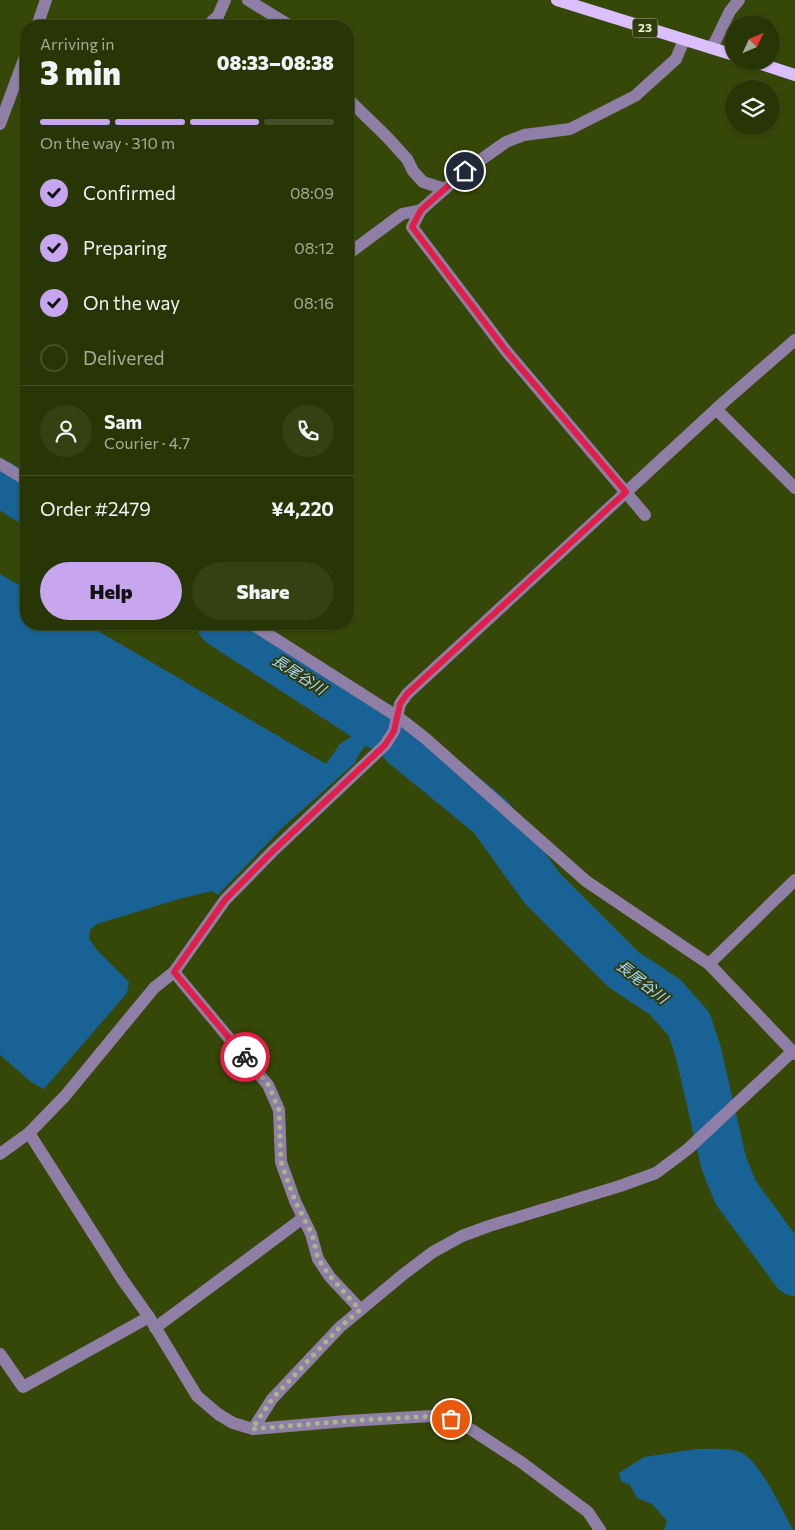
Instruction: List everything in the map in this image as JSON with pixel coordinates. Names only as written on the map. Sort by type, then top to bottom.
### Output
[{"type":"main road","name":"23","points":[[557,0],[725,52]]},
{"type":"main road","points":[[780,70],[795,75]]},
{"type":"street","points":[[39,20],[46,0]]},
{"type":"street","points":[[214,20],[218,16],[225,0]]},
{"type":"street","points":[[248,0],[280,20]]},
{"type":"street","points":[[712,48],[730,11],[739,0]]},
{"type":"street","points":[[645,515],[507,352],[412,227],[421,210],[465,171],[506,142],[524,135],[570,129],[635,96],[676,59],[684,40]]},
{"type":"street","points":[[0,124],[20,70]]},
{"type":"street","points":[[354,105],[394,144],[423,182],[445,189]]},
{"type":"street","points":[[354,250],[402,214],[421,210]]},
{"type":"street","points":[[0,1154],[29,1133],[64,1096],[154,988],[174,972],[225,900],[272,852],[385,745],[394,731],[400,704],[407,694],[716,409],[795,340]]},
{"type":"street","points":[[716,409],[795,488]]},
{"type":"street","points":[[0,464],[20,476]]},
{"type":"street","points":[[252,1429],[272,1399],[340,1327],[404,1273],[433,1252],[462,1236],[489,1226],[620,1186],[656,1173],[688,1149],[794,1052],[709,964],[586,881],[425,738],[398,717],[261,630]]},
{"type":"street","points":[[709,964],[795,880]]},
{"type":"street","points":[[174,972],[268,1084],[279,1110],[281,1162],[295,1201],[312,1234],[318,1259],[330,1276],[360,1310]]},
{"type":"street","points":[[29,1133],[197,1396],[218,1414],[233,1423],[252,1429],[432,1416],[451,1419],[472,1430],[521,1462],[588,1512],[600,1530]]},
{"type":"street","points":[[0,1354],[23,1387],[152,1323],[303,1218]]},
{"type":"water","points":[[0,574],[20,586],[20,630],[96,630],[326,764],[340,744],[360,731],[371,717],[380,723],[375,734],[355,763],[282,828],[218,895],[212,891],[179,899],[97,924],[90,930],[89,939],[97,950],[129,982],[127,993],[44,1089],[31,1082],[0,1055]]},
{"type":"water","points":[[696,1449],[732,1450],[742,1453],[757,1467],[764,1477],[793,1530],[664,1530],[667,1521],[652,1504],[637,1498],[630,1485],[621,1481],[619,1473],[644,1457]]},
{"type":"waterway","name":"長尾谷川","points":[[0,483],[20,496]]},
{"type":"waterway","name":"長尾谷川","points":[[229,630],[379,727]]},
{"type":"waterway","name":"長尾谷川","points":[[403,745],[491,817],[542,888],[624,970],[665,997],[689,1024],[698,1051],[724,1164],[736,1193],[795,1273]]},
{"type":"way so far","points":[[245,1057],[268,1084],[279,1110],[281,1162],[295,1201],[312,1234],[318,1259],[330,1276],[360,1310],[340,1327],[272,1399],[252,1429],[432,1416],[451,1419]]},
{"type":"route","points":[[245,1057],[174,972],[225,900],[272,852],[385,745],[394,731],[400,704],[407,694],[626,492],[507,352],[412,227],[421,210],[465,171]]}]
